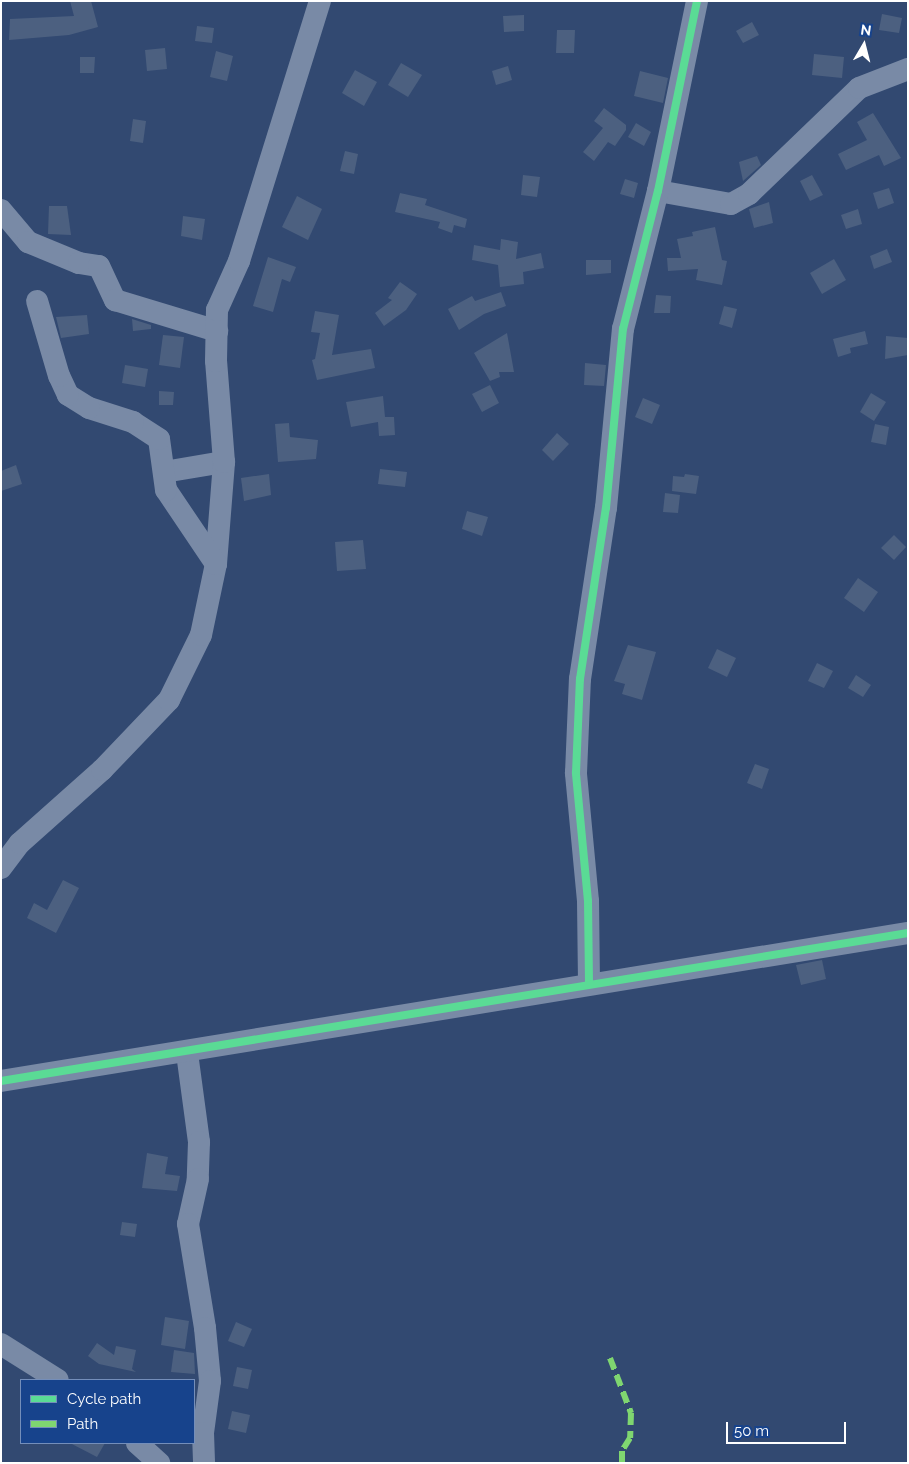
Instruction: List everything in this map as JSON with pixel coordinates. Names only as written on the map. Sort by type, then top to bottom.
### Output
[{"type":"street","points":[[1,868],[20,843],[102,770],[169,700],[201,635],[216,564],[224,462],[217,310],[239,261],[320,1]]},
{"type":"street","points":[[589,983],[588,901],[576,774],[580,679],[606,508],[623,329],[658,191],[697,1]]},
{"type":"street","points":[[658,191],[731,204],[749,194],[859,88],[908,69]]},
{"type":"street","points":[[1,210],[28,242],[79,263],[99,266],[115,300],[217,331]]},
{"type":"street","points":[[37,301],[59,376],[68,395],[89,408],[133,422],[159,439],[166,490],[216,564]]},
{"type":"street","points":[[164,472],[224,462]]},
{"type":"street","points":[[1,1081],[187,1053],[589,983],[908,933]]},
{"type":"street","points":[[187,1053],[199,1142],[198,1179],[188,1224],[205,1328],[210,1381],[203,1433],[204,1463]]},
{"type":"street","points":[[1,1344],[56,1379]]},
{"type":"street","points":[[138,1444],[159,1463]]},
{"type":"building","points":[[70,1],[91,1],[98,27],[69,35],[9,40],[10,19],[74,16]]},
{"type":"building","points":[[882,14],[902,18],[899,33],[879,30]]},
{"type":"building","points":[[524,15],[524,31],[504,32],[503,16]]},
{"type":"building","points":[[752,22],[759,35],[743,43],[736,31]]},
{"type":"building","points":[[197,26],[214,28],[212,43],[195,41]]},
{"type":"building","points":[[557,30],[575,30],[574,53],[556,53]]},
{"type":"building","points":[[165,48],[167,69],[147,71],[145,50]]},
{"type":"building","points":[[216,51],[233,56],[227,81],[210,77]]},
{"type":"building","points":[[814,54],[844,57],[842,78],[812,75]]},
{"type":"building","points":[[80,57],[95,57],[94,73],[80,73]]},
{"type":"building","points":[[401,63],[422,75],[408,97],[388,85]]},
{"type":"building","points":[[508,66],[512,80],[496,85],[492,71]]},
{"type":"building","points":[[355,70],[377,82],[364,106],[342,93]]},
{"type":"building","points":[[640,71],[668,78],[663,103],[634,96]]},
{"type":"building","points":[[604,108],[626,125],[626,130],[615,146],[608,142],[594,161],[583,152],[603,128],[594,121]]},
{"type":"building","points":[[873,113],[901,158],[884,166],[879,155],[846,170],[838,154],[867,140],[857,122]]},
{"type":"building","points":[[133,119],[146,121],[143,143],[130,141]]},
{"type":"building","points":[[636,123],[651,132],[644,146],[628,137]]},
{"type":"building","points":[[345,151],[358,154],[354,174],[340,171]]},
{"type":"building","points":[[757,156],[761,165],[743,181],[739,162]]},
{"type":"building","points":[[523,175],[540,177],[537,197],[521,195]]},
{"type":"building","points":[[812,175],[823,195],[810,201],[800,181]]},
{"type":"building","points":[[625,179],[638,183],[634,198],[620,194]]},
{"type":"building","points":[[889,188],[894,203],[878,209],[873,193]]},
{"type":"building","points":[[400,193],[427,199],[425,205],[467,219],[465,228],[454,225],[452,233],[438,228],[440,222],[395,212]]},
{"type":"building","points":[[297,196],[322,209],[308,240],[282,227]]},
{"type":"building","points":[[769,202],[773,223],[754,228],[749,209]]},
{"type":"building","points":[[49,206],[67,206],[71,235],[48,234]]},
{"type":"building","points":[[858,209],[862,224],[846,229],[841,215]]},
{"type":"building","points":[[183,216],[205,219],[202,240],[181,236]]},
{"type":"building","points":[[715,227],[722,260],[727,261],[722,285],[696,280],[698,269],[668,271],[667,258],[681,258],[677,239],[693,236],[692,232]]},
{"type":"building","points":[[501,239],[518,242],[516,259],[541,253],[544,268],[523,272],[524,284],[500,287],[498,265],[472,260],[474,245],[500,250]]},
{"type":"building","points":[[887,249],[892,262],[874,269],[870,256]]},
{"type":"building","points":[[268,257],[296,267],[290,282],[282,279],[273,312],[253,306]]},
{"type":"building","points":[[834,259],[846,280],[822,294],[810,273]]},
{"type":"building","points":[[586,260],[611,260],[611,273],[586,275]]},
{"type":"building","points":[[400,282],[417,294],[406,310],[384,326],[375,313],[392,300],[388,298]]},
{"type":"building","points":[[501,292],[506,306],[484,314],[459,330],[448,309],[472,296],[475,301]]},
{"type":"building","points":[[656,295],[671,296],[670,313],[654,313]]},
{"type":"building","points":[[724,306],[737,309],[732,328],[719,324]]},
{"type":"building","points":[[315,311],[339,315],[332,355],[371,349],[375,368],[317,380],[312,360],[315,359],[320,333],[311,332]]},
{"type":"building","points":[[87,315],[89,334],[61,338],[56,317]]},
{"type":"building","points":[[132,319],[151,325],[151,329],[133,331]]},
{"type":"building","points":[[865,331],[868,344],[850,348],[851,353],[838,357],[833,339]]},
{"type":"building","points":[[507,333],[514,372],[499,372],[500,377],[490,381],[474,353]]},
{"type":"building","points":[[163,335],[184,337],[180,368],[159,365]]},
{"type":"building","points":[[886,336],[908,338],[908,355],[885,359]]},
{"type":"building","points":[[585,363],[606,365],[604,386],[584,385]]},
{"type":"building","points":[[125,365],[148,369],[145,387],[122,383]]},
{"type":"building","points":[[490,385],[499,403],[482,412],[472,394]]},
{"type":"building","points":[[159,391],[174,392],[173,405],[159,405]]},
{"type":"building","points":[[871,393],[886,402],[874,421],[860,412]]},
{"type":"building","points":[[383,396],[385,417],[394,417],[395,435],[379,436],[378,422],[351,427],[346,402]]},
{"type":"building","points":[[643,398],[660,405],[652,424],[635,417]]},
{"type":"building","points":[[289,423],[290,437],[318,440],[316,459],[278,462],[275,424]]},
{"type":"building","points":[[875,424],[889,427],[886,445],[871,442]]},
{"type":"building","points":[[557,433],[569,444],[553,461],[542,450]]},
{"type":"building","points":[[16,465],[22,484],[1,491],[1,471]]},
{"type":"building","points":[[380,469],[407,472],[405,487],[378,484]]},
{"type":"building","points":[[269,474],[271,495],[244,501],[241,478]]},
{"type":"building","points":[[685,474],[699,476],[696,494],[672,491],[673,476],[684,477]]},
{"type":"building","points":[[665,493],[680,495],[678,513],[663,512]]},
{"type":"building","points":[[467,511],[488,517],[482,536],[462,529]]},
{"type":"building","points":[[894,535],[906,547],[894,560],[881,548]]},
{"type":"building","points":[[363,540],[366,569],[337,571],[335,542]]},
{"type":"building","points":[[858,578],[878,592],[864,612],[844,598]]},
{"type":"building","points":[[628,645],[656,652],[642,700],[622,694],[625,684],[614,681]]},
{"type":"building","points":[[717,649],[736,658],[727,677],[708,668]]},
{"type":"building","points":[[817,663],[833,671],[824,688],[808,681]]},
{"type":"building","points":[[856,675],[871,685],[863,697],[848,688]]},
{"type":"building","points":[[755,764],[769,769],[762,789],[747,783]]},
{"type":"building","points":[[63,880],[79,888],[56,933],[27,918],[34,903],[47,910]]},
{"type":"building","points":[[822,960],[826,979],[801,985],[796,965]]},
{"type":"building","points":[[147,1153],[168,1157],[165,1174],[180,1176],[177,1191],[142,1188]]},
{"type":"building","points":[[122,1222],[137,1224],[135,1237],[120,1235]]},
{"type":"building","points":[[165,1317],[189,1321],[185,1349],[161,1345]]},
{"type":"building","points":[[236,1322],[252,1329],[244,1347],[228,1341]]},
{"type":"building","points":[[97,1343],[114,1355],[116,1346],[136,1350],[132,1369],[136,1372],[99,1364],[88,1356]]},
{"type":"building","points":[[174,1350],[194,1353],[195,1374],[171,1372]]},
{"type":"building","points":[[237,1367],[252,1370],[248,1389],[233,1386]]},
{"type":"building","points":[[232,1411],[250,1415],[246,1433],[228,1429]]},
{"type":"building","points":[[72,1444],[104,1444],[97,1457]]},
{"type":"marked path","points":[[610,1358],[631,1413],[630,1438],[622,1451],[622,1463]]},
{"type":"cycle path","points":[[589,983],[588,901],[576,773],[580,679],[606,508],[623,329],[658,191],[697,1]]},
{"type":"cycle path","points":[[1,1081],[908,933]]}]
